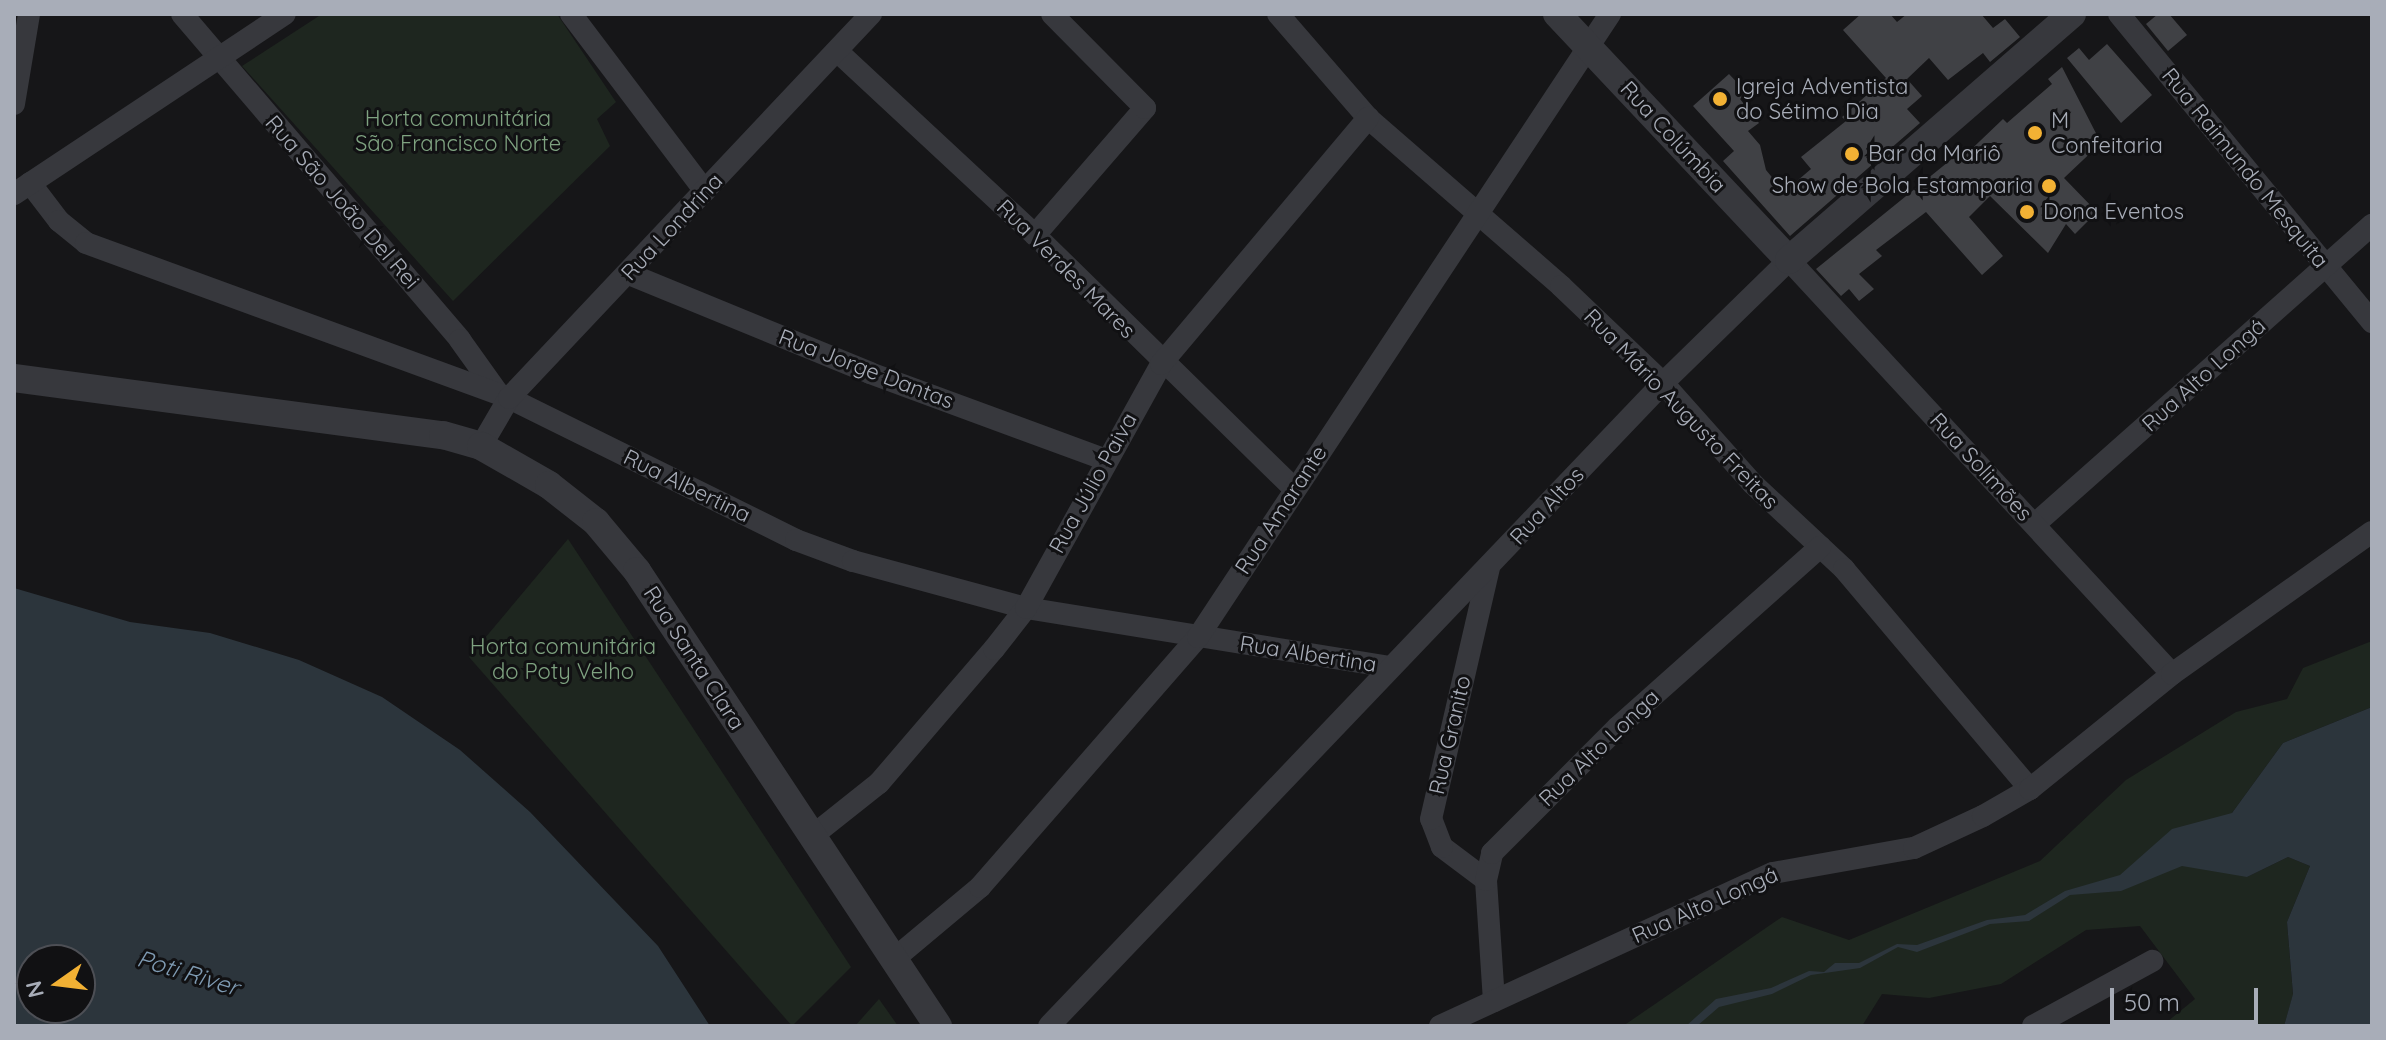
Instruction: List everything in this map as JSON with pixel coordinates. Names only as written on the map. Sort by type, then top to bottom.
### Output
[{"type":"street","points":[[14,104],[29,14]]},
{"type":"street","name":"Rua São João Del Rei","points":[[182,14],[460,340],[504,396]]},
{"type":"street","points":[[22,189],[285,14]]},
{"type":"street","points":[[571,14],[705,191]]},
{"type":"street","name":"Rua Londrina","points":[[481,446],[504,396],[629,274],[871,14]]},
{"type":"street","name":"Rua Mário Augusto Freitas","points":[[1278,14],[1368,118],[1478,213],[1663,383],[1742,473],[1874,602],[2030,789]]},
{"type":"street","name":"Rua Colúmbia","points":[[1557,14],[1789,260]]},
{"type":"street","name":"Rua Amarante","points":[[894,959],[980,887],[1198,637],[1585,45],[1610,14]]},
{"type":"street","name":"Rua Altos","points":[[1049,1026],[1663,383],[1789,260],[2072,14]]},
{"type":"street","name":"Rua Raimundo Mesquita","points":[[2119,14],[2372,322]]},
{"type":"street","points":[[1035,235],[1145,108],[1056,15]]},
{"type":"street","name":"Rua Verdes Mares","points":[[837,51],[1035,235],[1161,364],[1294,489]]},
{"type":"street","name":"Rua Júlio Paiva","points":[[811,837],[879,783],[1026,608],[1104,459],[1161,364],[1368,118]]},
{"type":"street","name":"Rua Albertina","points":[[22,189],[86,243],[504,396],[796,540],[906,578],[1026,608],[1390,667]]},
{"type":"street","name":"Rua Alto Longá","points":[[2035,524],[2372,225]]},
{"type":"street","name":"Rua Solimões","points":[[1789,260],[2172,674]]},
{"type":"street","name":"Rua Jorge Dantas","points":[[629,274],[870,373],[1104,459]]},
{"type":"street","name":"Rua Santa Clara","points":[[14,378],[407,429],[481,446],[573,503],[617,544],[938,1026]]},
{"type":"street","name":"Rua Alto Longá","points":[[1440,1026],[1762,877],[1806,863],[1914,848],[2030,789],[2172,674],[2372,532]]},
{"type":"street","name":"Rua Alto Longa","points":[[1494,1001],[1486,880],[1492,853],[1618,727],[1820,547]]},
{"type":"street","name":"Rua Granito","points":[[1486,880],[1442,847],[1431,819],[1489,568]]},
{"type":"street","points":[[2033,1026],[2152,961]]},
{"type":"green space","name":"Horta comunitária São Francisco Norte","points":[[322,14],[557,14],[616,102],[597,119],[610,146],[453,301],[242,66]]},
{"type":"green space","name":"Horta comunitária do Poty Velho","points":[[568,539],[851,967],[792,1026],[469,657]]},
{"type":"green space","points":[[2372,641],[2372,707],[2283,743],[2232,813],[2247,877],[2288,857],[2310,866],[2287,922],[2293,995],[2284,1026],[2162,1026],[2195,999],[2140,926],[2086,930],[2001,984],[1929,998],[1882,994],[1862,1026],[1623,1026],[1782,917],[1849,940],[2040,861],[2126,780],[2236,712],[2287,699],[2303,668]]},
{"type":"green space","points":[[879,999],[898,1026],[855,1026]]},
{"type":"water","name":"Poti River","points":[[14,588],[130,622],[210,633],[299,660],[382,697],[460,750],[530,812],[658,946],[710,1026],[14,1026]]},
{"type":"water","points":[[2372,707],[2372,1026],[2284,1026],[2293,994],[2287,922],[2310,866],[2288,857],[2247,877],[2182,866],[2121,891],[2070,895],[2029,921],[1990,924],[1917,952],[1898,947],[1860,968],[1811,975],[1772,994],[1719,1007],[1697,1026],[1686,1026],[1716,999],[1771,988],[1809,971],[1824,972],[1835,963],[1859,963],[1897,944],[1917,945],[1987,920],[2025,915],[2065,891],[2120,875],[2172,829],[2232,813],[2283,743]]},
{"type":"building","points":[[1861,14],[1890,14],[1897,22],[1907,14],[1981,14],[1993,28],[2005,19],[2020,37],[1990,62],[1983,53],[1948,80],[1929,58],[1907,79],[1922,96],[1907,109],[1920,123],[1790,236],[1723,161],[1734,151],[1693,106],[1729,74],[1747,93],[1740,99],[1759,123],[1748,131],[1760,145],[1766,170],[1784,192],[1811,169],[1801,157],[1846,121],[1842,117],[1886,78],[1843,30]]},
{"type":"building","points":[[2158,14],[2169,14],[2187,35],[2168,51],[2146,24]]},
{"type":"building","points":[[2107,44],[2152,95],[2121,123],[2067,58],[2079,48],[2089,60]]},
{"type":"building","points":[[2062,67],[2101,143],[2064,178],[2097,212],[2075,234],[2066,224],[2048,253],[1990,196],[1969,217],[2003,256],[1982,275],[1926,212],[1876,250],[1882,256],[1859,274],[1874,289],[1859,301],[1849,289],[1841,296],[1816,269],[1953,158],[1958,162],[2003,119],[2007,123],[2052,84],[2048,79]]},
{"type":"place","name":"Igreja Adventista do Sétimo Dia","points":[[1720,99]]},
{"type":"place","name":"M Confeitaria","points":[[2035,133]]},
{"type":"place","name":"Bar da Mariô","points":[[1852,154]]},
{"type":"place","name":"Show de Bola Estamparia","points":[[2049,186]]},
{"type":"place","name":"Dona Eventos","points":[[2027,212]]}]
